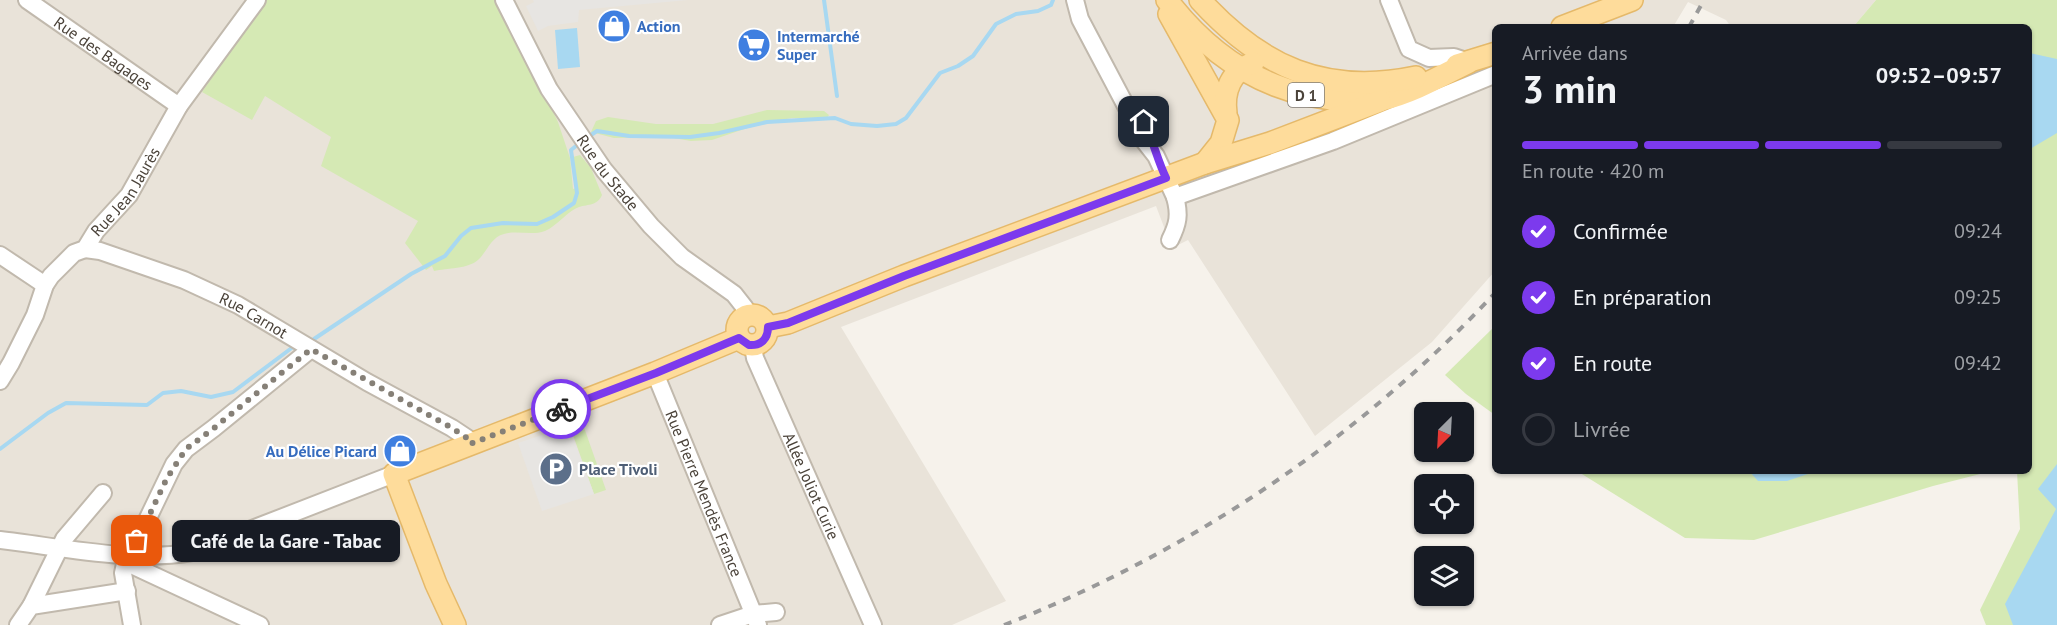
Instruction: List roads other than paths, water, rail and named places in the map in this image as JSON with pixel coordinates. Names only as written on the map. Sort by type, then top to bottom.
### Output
[{"type":"main road","points":[[1162,0],[1217,102],[1242,136],[1252,141],[1270,143]]},
{"type":"main road","name":"D 1","points":[[1167,0],[1197,34],[1241,69],[1273,86],[1306,95],[1332,100],[1380,101],[1420,87],[1469,62]]},
{"type":"main road","name":"D 1","points":[[1200,0],[1229,29],[1285,67],[1327,79],[1370,83],[1391,82],[1423,76],[1469,62],[1492,60]]},
{"type":"main road","points":[[1570,24],[1632,0]]},
{"type":"main road","points":[[1205,163],[1221,143],[1227,116],[1224,102],[1226,89],[1232,78],[1241,69],[1251,64],[1264,61],[1285,67],[1299,79],[1306,95],[1304,116],[1291,134]]},
{"type":"main road","points":[[768,327],[788,323],[904,276],[1205,163],[1270,143],[1380,101]]},
{"type":"main road","points":[[455,625],[436,584],[394,474],[656,373],[746,342],[763,342],[768,327],[766,322],[758,316],[747,315],[739,322],[737,332],[746,342]]},
{"type":"street","name":"Rue des Bagages","points":[[27,0],[179,106]]},
{"type":"street","name":"Rue Jean Jaurès","points":[[0,381],[12,363],[35,315],[45,285],[57,269],[74,253],[85,249],[96,231],[129,195],[179,106],[257,0]]},
{"type":"street","name":"Rue du Stade","points":[[504,0],[549,89],[604,170],[651,226],[682,257],[734,294],[745,308],[747,315]]},
{"type":"street","points":[[1076,0],[1086,10],[1153,140],[1156,156],[1179,210],[1178,225],[1170,240]]},
{"type":"street","points":[[1389,0],[1408,49],[1429,58],[1454,57],[1469,62]]},
{"type":"street","points":[[1175,197],[1333,141],[1492,62]]},
{"type":"street","name":"Rue Carnot","points":[[85,249],[100,251],[184,280],[238,305],[452,428],[467,438],[470,444]]},
{"type":"street","points":[[0,255],[45,285]]},
{"type":"street","name":"Allée Joliot Curie","points":[[746,342],[873,625]]},
{"type":"street","points":[[132,625],[123,573],[126,559],[174,464],[186,449],[311,349]]},
{"type":"street","name":"Rue Pierre Mendès France","points":[[656,373],[755,620]]},
{"type":"street","points":[[0,540],[59,547],[126,559],[193,552],[394,474]]},
{"type":"street","points":[[18,625],[31,606],[59,547],[103,493]]},
{"type":"street","points":[[126,559],[260,625]]},
{"type":"street","points":[[31,606],[127,591]]},
{"type":"street","points":[[720,625],[755,620],[776,612]]},
{"type":"water","points":[[577,28],[580,67],[558,69],[555,30]]},
{"type":"water","points":[[2032,53],[2057,59],[2057,133],[2032,148]]},
{"type":"water","points":[[2057,464],[2057,625],[2013,625],[2005,604],[2056,509],[2038,489]]},
{"type":"water","points":[[1752,474],[1808,474],[1787,481],[1758,481]]},
{"type":"waterway","points":[[824,0],[837,96]]},
{"type":"waterway","points":[[591,135],[597,131],[629,136],[690,137],[767,122],[835,118],[851,124],[877,126],[896,124],[906,118],[940,73],[958,66],[973,56],[996,24],[1016,14],[1038,11],[1051,5],[1053,0]]},
{"type":"waterway","points":[[314,339],[411,274],[445,256],[461,236],[471,228],[503,223],[537,224],[553,217],[574,203],[577,193],[571,150],[576,146]]},
{"type":"waterway","points":[[0,449],[48,413],[66,403],[147,405],[163,393],[181,391],[211,397],[233,392],[293,347]]},
{"type":"railway","points":[[1691,24],[1704,0]]},
{"type":"railway","points":[[1004,625],[1073,596],[1140,563],[1205,526],[1268,486],[1329,443],[1388,395],[1492,296]]},
{"type":"place","name":"Action","points":[[614,26]]},
{"type":"place","name":"Intermarché Super","points":[[754,45]]},
{"type":"place","name":"Au Délice Picard","points":[[400,451]]},
{"type":"place","name":"Place Tivoli","points":[[556,469]]},
{"type":"place","name":"Café de la Gare - Tabac","points":[[137,541]]}]
